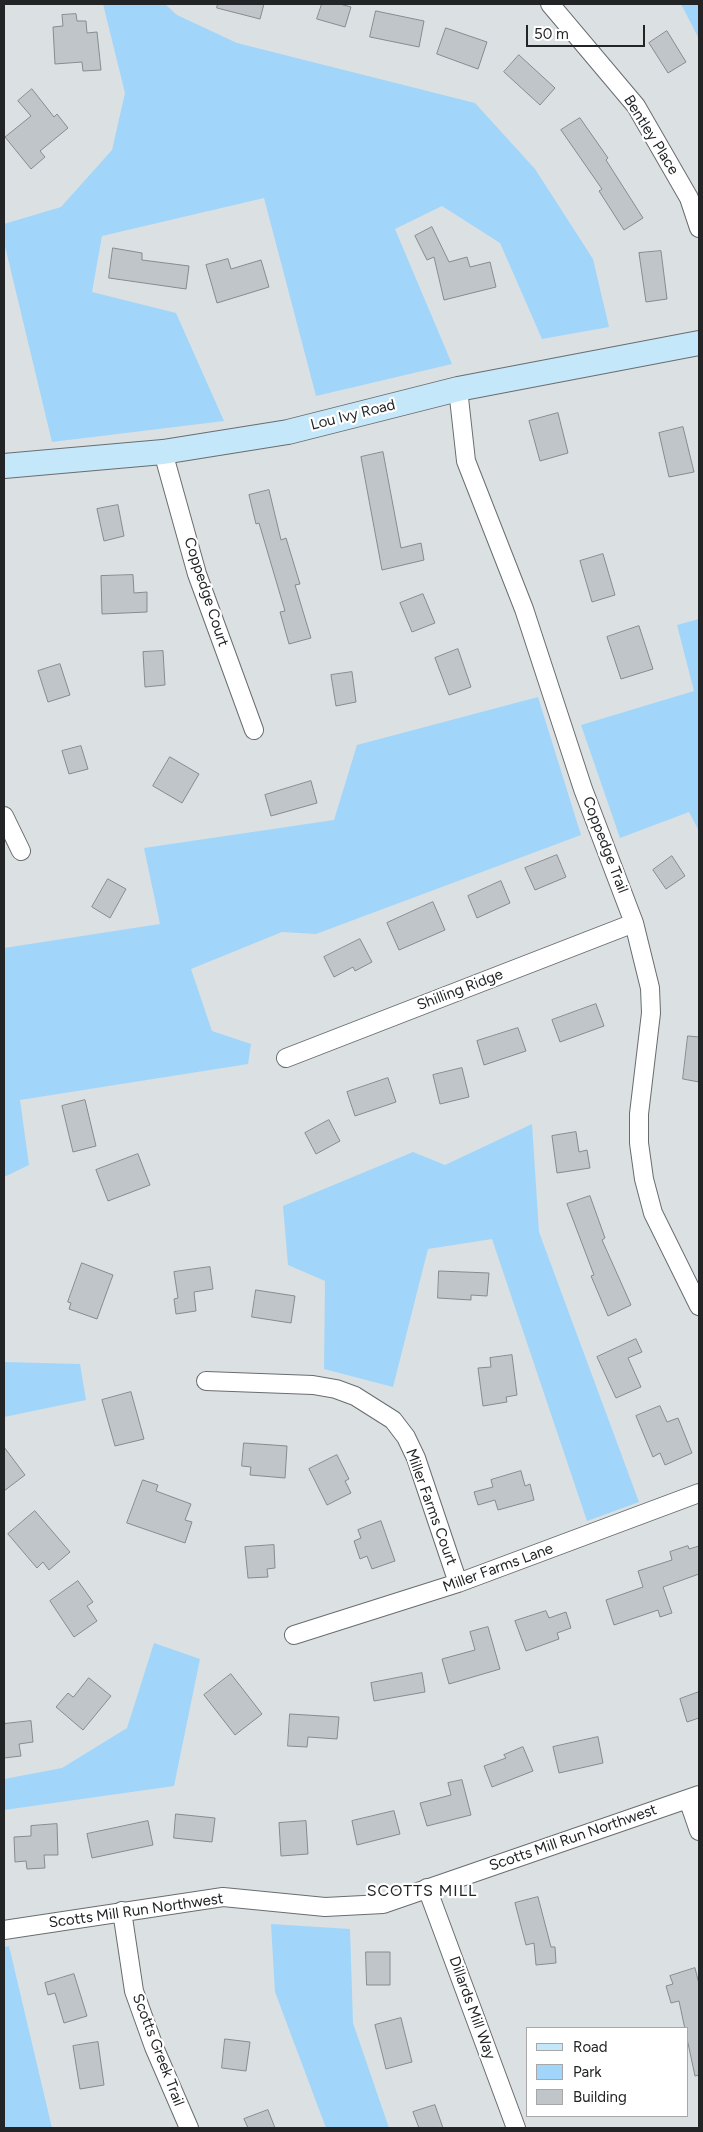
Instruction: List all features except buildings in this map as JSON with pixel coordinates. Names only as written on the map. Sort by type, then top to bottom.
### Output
[{"type":"street","name":"Bentley Place","points":[[550,4],[636,106],[694,196],[699,228]]},
{"type":"street","name":"Lou Ivy Road","points":[[4,466],[164,452],[288,432],[458,389],[699,343]]},
{"type":"street","name":"Coppedge Trail","points":[[458,389],[466,460],[524,608],[584,789],[634,923],[650,988],[651,1013],[638,1114],[639,1144],[644,1179],[653,1213],[699,1306]]},
{"type":"street","name":"Coppedge Court","points":[[164,452],[197,574],[254,730]]},
{"type":"street","points":[[4,816],[21,851]]},
{"type":"street","name":"Shilling Ridge","points":[[286,1058],[634,923]]},
{"type":"street","name":"Miller Farms Court","points":[[206,1381],[313,1385],[336,1389],[356,1396],[392,1420],[406,1437],[416,1458],[458,1583]]},
{"type":"street","name":"Miller Farms Lane","points":[[294,1635],[458,1583],[699,1493]]},
{"type":"street","points":[[693,1797],[699,1831]]},
{"type":"street","name":"Scotts Mill Run Northwest","points":[[4,1930],[223,1897],[324,1907],[383,1904],[693,1797]]},
{"type":"street","name":"Dillards Mill Way","points":[[427,1888],[516,2128]]},
{"type":"street","name":"Scotts Greek Trail","points":[[122,1911],[134,1991],[154,2047],[189,2128]]},
{"type":"green space","points":[[103,4],[165,4],[177,15],[237,43],[475,103],[535,169],[593,259],[609,327],[542,339],[500,243],[442,206],[395,229],[452,364],[316,396],[264,198],[102,236],[92,292],[176,313],[224,421],[52,442],[4,242],[4,224],[61,207],[112,150],[125,93]]},
{"type":"green space","points":[[681,4],[699,4],[699,39]]},
{"type":"green space","points":[[699,619],[699,831],[689,812],[620,838],[581,725],[694,691],[677,625]]},
{"type":"green space","points":[[538,697],[581,835],[316,934],[282,932],[191,969],[212,1031],[251,1044],[248,1064],[20,1100],[29,1165],[4,1177],[4,948],[160,924],[144,848],[334,820],[357,745]]},
{"type":"green space","points":[[532,1124],[539,1232],[639,1502],[587,1521],[492,1239],[428,1249],[393,1387],[324,1369],[325,1281],[288,1265],[283,1206],[413,1152],[445,1165]]},
{"type":"green space","points":[[4,1362],[80,1364],[86,1400],[4,1417]]},
{"type":"green space","points":[[154,1643],[200,1659],[174,1786],[4,1810],[4,1779],[62,1768],[127,1728]]},
{"type":"green space","points":[[271,1924],[350,1929],[353,2023],[389,2128],[326,2128],[275,1992]]},
{"type":"green space","points":[[9,1946],[52,2128],[4,2128],[4,1947]]},
{"type":"district","name":"SCOTTS MILL","points":[[422,1891]]}]
